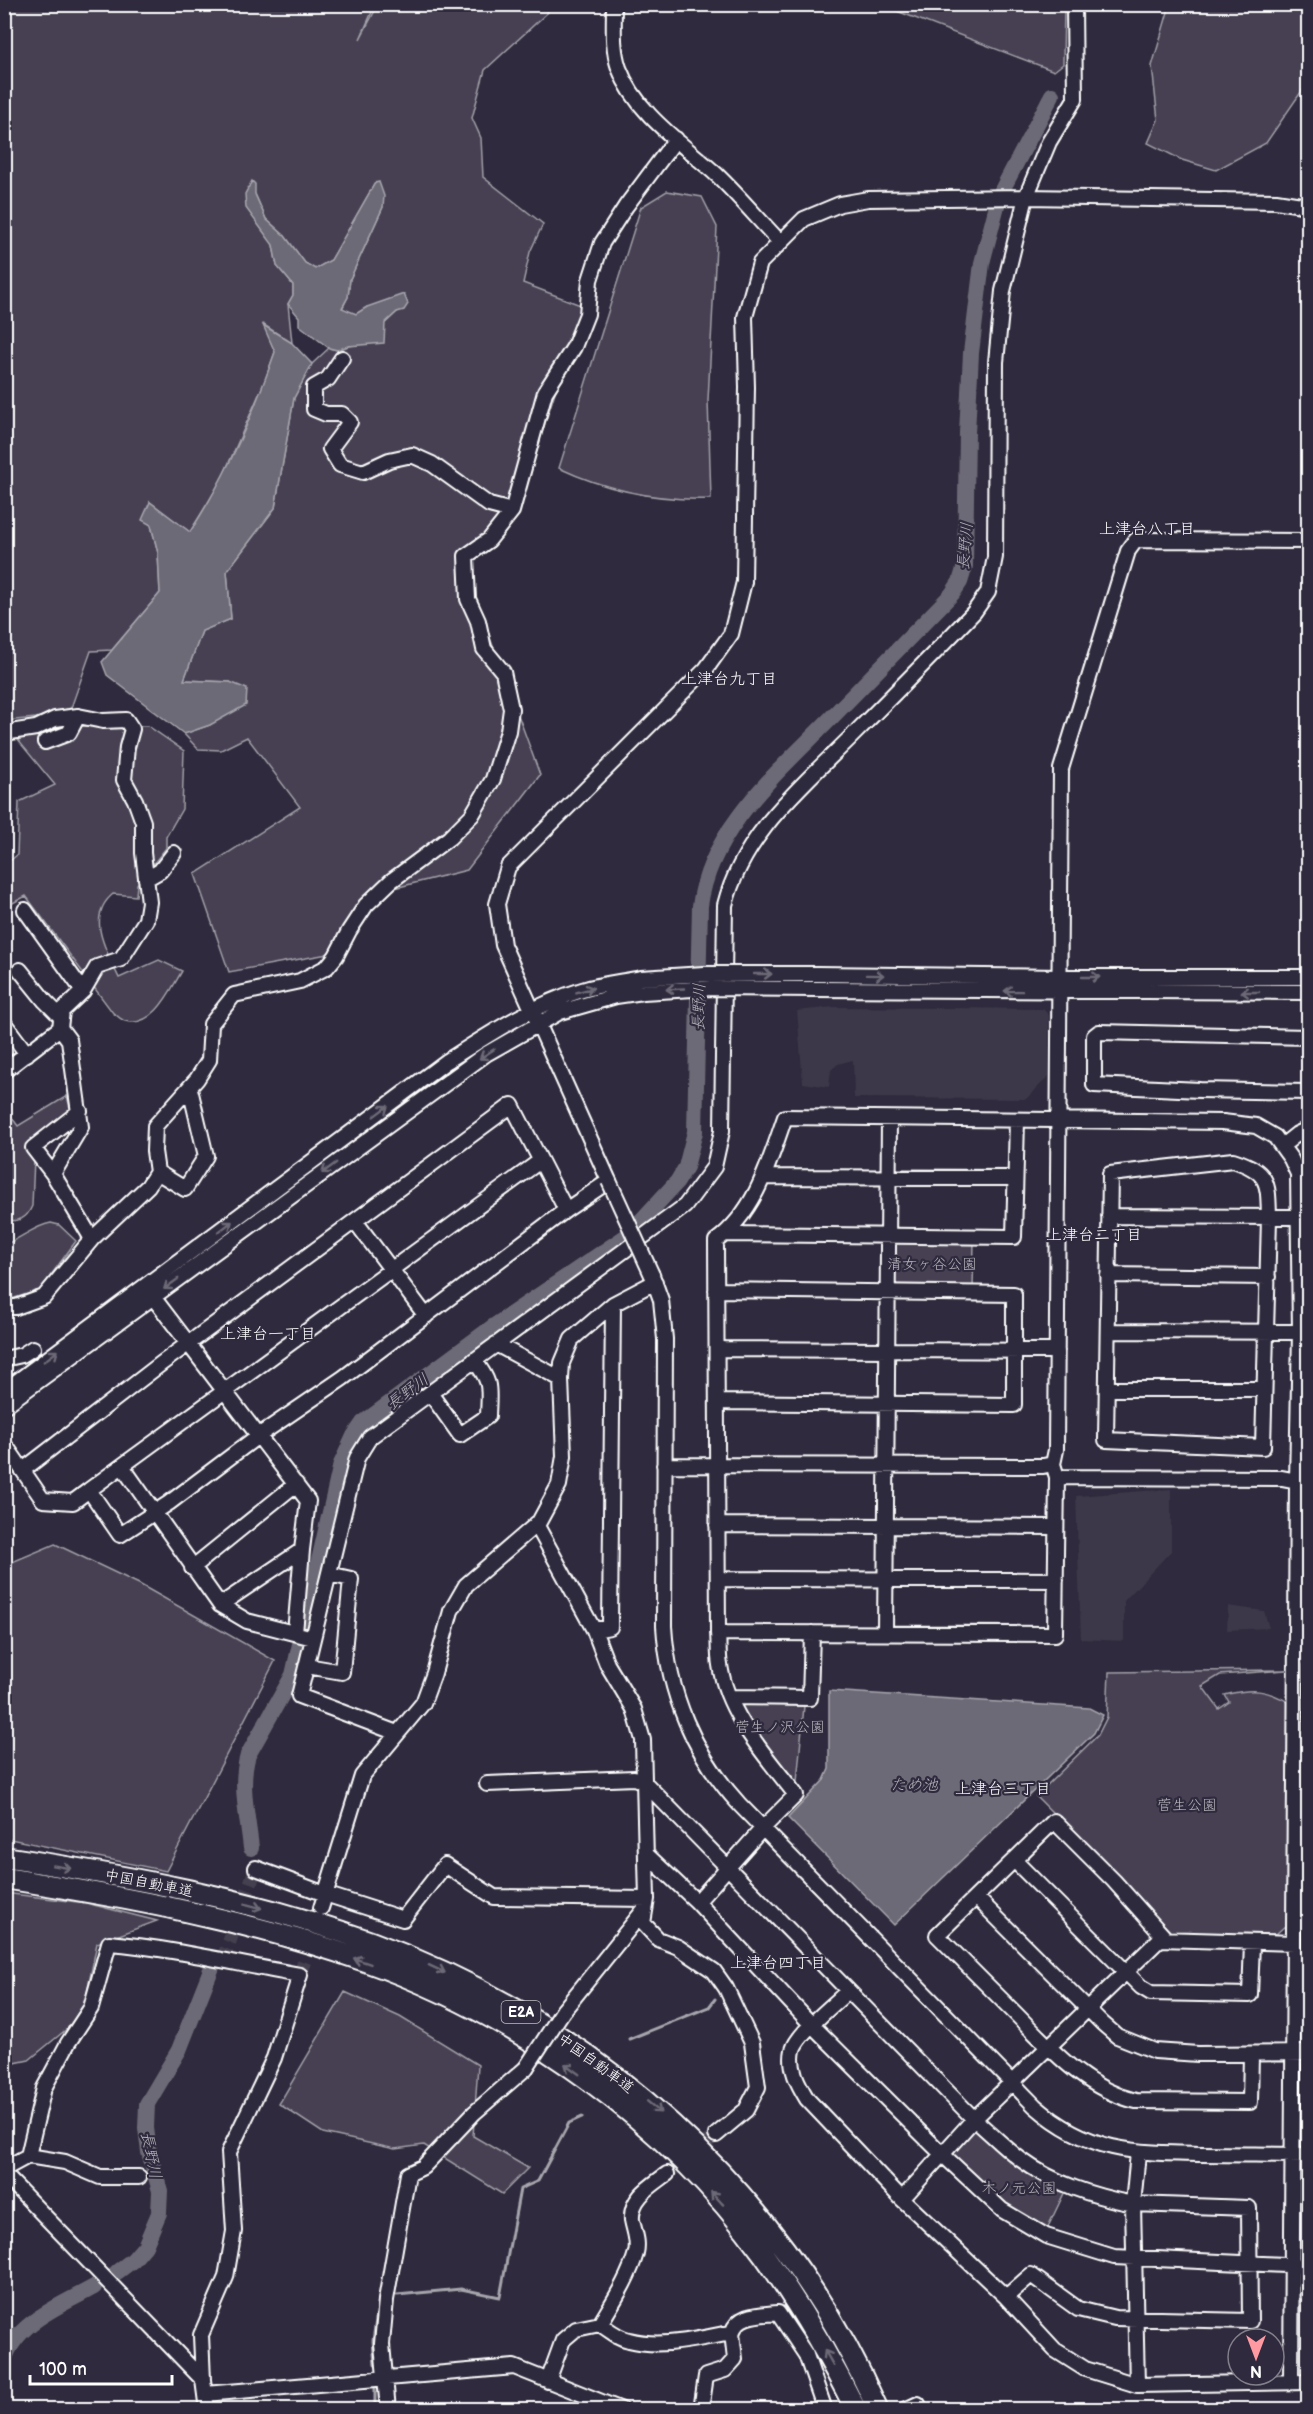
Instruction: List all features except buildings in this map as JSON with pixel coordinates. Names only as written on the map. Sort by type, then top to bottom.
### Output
[{"type":"highway","name":"中国自動車道","points":[[4,1857],[194,1892],[311,1922],[424,1963],[527,2015],[621,2079],[664,2116],[745,2198],[780,2242],[821,2302],[851,2353],[878,2409]]},
{"type":"highway","name":"中国自動車道","points":[[4,1878],[190,1912],[316,1945],[427,1986],[466,2005],[560,2060],[648,2128],[728,2210],[764,2254],[802,2311],[833,2363],[856,2409]]},
{"type":"street","points":[[614,4],[614,49],[620,69],[634,94],[649,114],[718,177],[780,242]]},
{"type":"street","points":[[397,1733],[299,1696],[357,1458],[370,1437],[685,1206],[714,1167],[722,1131],[725,905],[735,872],[768,821],[974,612],[988,592],[995,557],[996,362],[1003,291],[1026,197],[1048,142],[1074,99],[1074,4]]},
{"type":"street","points":[[4,1307],[16,1307],[44,1297],[92,1239],[148,1186],[157,1172],[154,1151],[155,1126],[190,1089],[209,1060],[211,1024],[234,994],[300,981],[327,967],[366,905],[391,880],[449,838],[472,815],[493,779],[504,747],[511,709],[503,672],[484,649],[478,621],[468,599],[466,556],[489,540],[512,511],[544,392],[574,347],[587,314],[590,280],[602,243],[626,206],[676,139]]},
{"type":"street","points":[[1308,206],[1276,201],[1026,197],[868,200],[840,204],[804,219],[760,263],[745,317],[747,387],[744,582],[731,634],[706,669],[508,867],[497,904],[502,945],[661,1300],[665,1324],[664,1626],[666,1659],[686,1722],[706,1761],[730,1795],[1013,2083],[1043,2113],[1076,2135],[1097,2144],[1138,2153],[1308,2155]]},
{"type":"street","points":[[342,358],[328,379],[314,387],[314,409],[326,414],[342,414],[350,422],[330,449],[340,465],[363,472],[389,460],[412,455],[432,464],[489,505],[512,511]]},
{"type":"street","points":[[718,1633],[1055,1634],[1062,769],[1128,550],[1136,540],[1308,541]]},
{"type":"street","points":[[4,733],[36,728],[56,719],[78,716],[103,721],[126,720],[132,729],[127,747],[124,780],[135,800],[142,822],[142,853],[149,902],[146,920],[121,958],[97,967],[83,991],[62,1011],[61,1022],[27,1054],[4,1071]]},
{"type":"street","points":[[45,742],[69,733],[78,716]]},
{"type":"street","points":[[146,879],[160,871],[174,853]]},
{"type":"street","points":[[25,910],[83,991]]},
{"type":"street","points":[[20,970],[61,1022],[69,1040],[81,1127],[53,1174]]},
{"type":"street","points":[[4,1391],[447,1061],[510,1021],[584,989],[642,985],[704,974],[817,974],[1308,992]]},
{"type":"street","points":[[4,1406],[486,1054],[560,1012],[642,985],[818,989],[1308,977]]},
{"type":"street","points":[[4,1023],[27,1054]]},
{"type":"street","points":[[1308,1037],[1099,1032],[1094,1036],[1094,1085],[1308,1092]]},
{"type":"street","points":[[157,1172],[185,1189],[206,1156],[190,1089]]},
{"type":"street","points":[[23,1470],[162,1363],[190,1345],[512,1105],[566,1210]]},
{"type":"street","points":[[80,1111],[33,1148],[53,1174],[92,1239]]},
{"type":"street","points":[[697,1902],[763,1828],[796,1795],[743,1723],[729,1697],[720,1666],[718,1633],[716,1241],[727,1233],[752,1200],[765,1177],[785,1117],[1223,1122],[1256,1126],[1275,1137],[1298,1174],[1304,1332],[1302,1771],[1294,1943],[1291,2382]]},
{"type":"street","points":[[885,1633],[889,1119]]},
{"type":"street","points":[[727,1233],[1014,1237],[1017,1119]]},
{"type":"street","points":[[1282,1146],[1297,1134],[1308,1129]]},
{"type":"street","points":[[1233,1160],[1252,1166],[1268,1184],[1269,1218],[1263,1447],[1106,1440],[1110,1174],[1233,1160]]},
{"type":"street","points":[[6,1448],[43,1500],[73,1502],[540,1161]]},
{"type":"street","points":[[765,1177],[1016,1178]]},
{"type":"street","points":[[89,1490],[120,1535],[343,1378],[566,1210],[609,1181]]},
{"type":"street","points":[[1109,1216],[1299,1217]]},
{"type":"street","points":[[355,1221],[426,1316]]},
{"type":"street","points":[[1108,1275],[1268,1277]]},
{"type":"street","points":[[323,1901],[362,1776],[423,1702],[434,1673],[451,1611],[466,1585],[536,1524],[559,1485],[564,1456],[562,1363],[572,1339],[614,1304],[653,1278]]},
{"type":"street","points":[[716,1290],[1014,1294],[1014,1405],[717,1402]]},
{"type":"street","points":[[153,1297],[308,1501],[295,1633]]},
{"type":"street","points":[[594,1630],[610,1627],[614,1304]]},
{"type":"street","points":[[1108,1331],[1304,1332]]},
{"type":"street","points":[[496,1344],[561,1380]]},
{"type":"street","points":[[4,1359],[22,1355],[33,1348]]},
{"type":"street","points":[[717,1349],[1057,1351]]},
{"type":"street","points":[[430,1393],[460,1435],[488,1416],[487,1377],[474,1360]]},
{"type":"street","points":[[1107,1389],[1264,1389]]},
{"type":"street","points":[[664,1465],[1043,1466],[1055,1470],[1303,1481]]},
{"type":"street","points":[[122,1466],[220,1605],[247,1621],[313,1638]]},
{"type":"street","points":[[192,1568],[296,1484]]},
{"type":"street","points":[[536,1524],[594,1630],[607,1664],[634,1709],[643,1740],[647,1903],[643,1923],[658,1940],[678,1947],[714,1971],[726,1988],[752,2043],[758,2086],[746,2110],[716,2135]]},
{"type":"street","points":[[717,1524],[1055,1527]]},
{"type":"street","points":[[220,1605],[302,1550]]},
{"type":"street","points":[[306,1666],[342,1672],[351,1579],[329,1574]]},
{"type":"street","points":[[718,1579],[1056,1581]]},
{"type":"street","points":[[729,1697],[810,1698],[812,1633]]},
{"type":"street","points":[[487,1785],[634,1778],[644,1782],[847,1992],[974,2119],[1021,2159],[1067,2186],[1133,2204],[1250,2208],[1250,2320],[1115,2318],[1078,2309],[1032,2275],[1006,2297]]},
{"type":"street","points":[[902,2199],[974,2119],[1013,2083],[1049,2048],[1088,2009],[1163,1936],[1121,1889],[1054,1821],[937,1935],[1049,2048],[1092,2083],[1122,2097],[1136,2101],[1250,2102],[1251,2055]]},
{"type":"street","points":[[646,1854],[697,1902],[812,2024],[943,2155],[1002,2210],[1047,2236],[1098,2254],[1133,2259],[1308,2266]]},
{"type":"street","points":[[1015,1861],[1141,1987],[1151,1993],[1250,1995],[1251,1943]]},
{"type":"street","points":[[256,1868],[323,1901],[403,1919],[445,1865],[494,1897],[647,1903]]},
{"type":"street","points":[[976,1897],[1117,2036],[1155,2051],[1251,2055],[1308,2053]]},
{"type":"street","points":[[388,2409],[382,2344],[386,2301],[408,2174],[423,2168],[474,2113],[526,2068],[563,2011],[647,1903]]},
{"type":"street","points":[[1160,1939],[1294,1943]]},
{"type":"street","points":[[28,2156],[44,2088],[68,2043],[91,2008],[109,1943],[155,1947],[222,1962],[300,1975],[274,2058],[229,2152],[234,2231],[226,2277],[201,2336],[207,2409]]},
{"type":"street","points":[[847,1992],[812,2024],[793,2049],[793,2068],[798,2084],[807,2099],[902,2199],[1006,2297],[1054,2350],[1085,2369],[1137,2385],[1308,2382]]},
{"type":"street","points":[[1137,2385],[1133,2204],[1138,2153]]},
{"type":"street","points":[[139,2177],[100,2177],[65,2162],[28,2156],[4,2172],[203,2380]]},
{"type":"street","points":[[600,2324],[621,2287],[636,2251],[636,2235],[632,2219],[634,2205],[639,2196],[667,2174]]},
{"type":"street","points":[[701,2409],[706,2376],[725,2370],[735,2359],[732,2333],[735,2325],[749,2316],[778,2313],[806,2355],[825,2409]]},
{"type":"street","points":[[548,2380],[563,2340],[576,2329],[600,2324],[628,2340],[668,2345],[689,2339],[732,2333]]},
{"type":"street","points":[[205,2394],[514,2367],[622,2409]]},
{"type":"shaded area","points":[[834,1007],[1043,1009],[1049,1015],[1049,1076],[1026,1099],[854,1098],[853,1060],[838,1064],[831,1070],[829,1087],[803,1083],[797,1011]]},
{"type":"shaded area","points":[[1171,1489],[1171,1551],[1124,1601],[1124,1641],[1081,1639],[1076,1496]]},
{"type":"shaded area","points":[[1228,1606],[1264,1611],[1269,1628],[1227,1630]]},
{"type":"green space","points":[[543,4],[548,12],[485,70],[472,118],[481,138],[483,177],[543,224],[530,252],[523,283],[583,306],[526,482],[478,541],[469,580],[540,775],[467,870],[375,893],[333,953],[229,972],[195,874],[300,807],[247,737],[221,750],[198,749],[184,734],[210,725],[230,682],[184,680],[202,631],[231,619],[227,571],[275,508],[294,398],[312,364],[329,348],[337,350],[363,344],[397,312],[367,307],[356,314],[342,309],[348,297],[350,279],[383,207],[375,183],[331,260],[315,269],[305,263],[285,236],[266,219],[255,194],[247,187],[273,245],[277,266],[293,285],[293,295],[288,304],[292,343],[264,325],[275,352],[264,383],[220,483],[190,532],[150,502],[151,525],[158,553],[160,593],[112,650],[91,651],[71,708],[36,718],[5,721],[4,5],[375,5],[360,39],[378,5]]},
{"type":"green space","points":[[881,5],[1064,5],[1063,64],[1054,71]]},
{"type":"green space","points":[[1170,5],[1308,5],[1308,82],[1266,143],[1216,170],[1182,160],[1148,143],[1158,120],[1152,66]]},
{"type":"green space","points":[[667,191],[702,197],[717,227],[708,400],[711,499],[671,498],[633,493],[596,483],[559,468],[641,207]]},
{"type":"green space","points":[[61,726],[148,726],[184,751],[182,809],[166,837],[166,848],[137,884],[136,896],[113,894],[100,913],[99,924],[104,946],[119,978],[159,960],[182,971],[160,1006],[145,1019],[135,1022],[124,1020],[113,1013],[26,896],[5,907],[5,865],[17,855],[19,802],[55,785],[17,739]]},
{"type":"green space","points":[[67,1096],[74,1123],[34,1158],[32,1206],[25,1217],[5,1221],[4,1107],[18,1126]]},
{"type":"green space","points":[[51,1223],[59,1225],[76,1241],[40,1290],[5,1301],[4,1245],[40,1226]]},
{"type":"green space","name":"清女ヶ谷公園","points":[[890,1238],[974,1240],[973,1290],[889,1288]]},
{"type":"green space","points":[[55,1544],[139,1584],[275,1661],[166,1871],[5,1838],[5,1565]]},
{"type":"green space","name":"菅生公園","points":[[1286,1670],[1220,1675],[1202,1686],[1219,1709],[1229,1702],[1225,1695],[1243,1691],[1266,1692],[1290,1703],[1286,1925],[1276,1934],[1173,1934],[1036,1796],[1098,1735],[1107,1717],[1109,1672]]},
{"type":"green space","name":"菅生ノ沢公園","points":[[740,1704],[804,1706],[797,1782],[767,1747]]},
{"type":"green space","points":[[4,1893],[86,1903],[157,1921],[97,1943],[85,2003],[68,2028],[29,2060],[5,2065],[5,2004],[8,2003],[4,1984]]},
{"type":"green space","points":[[345,1992],[400,2017],[478,2065],[473,2136],[528,2168],[502,2194],[424,2145],[395,2149],[323,2133],[279,2104]]},
{"type":"green space","name":"木ノ元公園","points":[[974,2127],[1066,2189],[1047,2229],[1006,2206],[949,2153]]},
{"type":"water","points":[[252,181],[266,219],[285,236],[305,263],[315,269],[331,260],[375,183],[379,182],[384,196],[383,207],[350,279],[348,297],[342,308],[356,314],[367,307],[404,294],[408,304],[404,310],[397,312],[385,323],[384,343],[348,346],[337,350],[329,348],[299,325],[299,317],[288,304],[293,295],[293,285],[277,266],[273,245],[246,208],[245,194]]},
{"type":"water","points":[[263,325],[292,343],[312,364],[294,398],[275,508],[227,571],[231,619],[202,631],[184,680],[230,682],[247,689],[246,705],[210,725],[184,734],[107,675],[102,662],[160,593],[158,553],[151,525],[142,520],[150,502],[190,532],[238,445],[275,352]]},
{"type":"water","name":"ため池","points":[[829,1691],[1089,1708],[1103,1715],[1094,1733],[894,1925],[788,1818],[824,1780],[829,1769]]},
{"type":"waterway","name":"長野川","points":[[251,1848],[244,1790],[245,1766],[248,1755],[293,1675],[341,1464],[354,1436],[363,1423],[494,1326],[628,1235],[677,1182],[686,1167],[695,1132],[700,906],[706,877],[718,851],[733,825],[771,779],[952,594],[960,582],[965,566],[971,353],[982,263],[1000,194],[1052,95]]},
{"type":"waterway","name":"長野川","points":[[117,2272],[133,2260],[145,2246],[159,2213],[160,2191],[149,2152],[146,2128],[147,2104],[179,2050],[212,1967]]},
{"type":"waterway","points":[[629,2039],[709,2007],[715,1999]]},
{"type":"waterway","points":[[397,2295],[461,2289],[500,2297],[520,2189],[538,2181],[569,2123],[582,2117]]},
{"type":"waterway","name":"長野川","points":[[4,2361],[10,2347],[29,2325],[54,2308],[94,2287]]},
{"type":"waterway","points":[[375,2365],[373,2341],[377,2312]]},
{"type":"waterway","points":[[375,2386],[375,2410]]},
{"type":"tunnel","points":[[222,1962],[256,1868]]},
{"type":"tunnel","points":[[300,1975],[312,1937]]},
{"type":"tunnel","points":[[667,2174],[716,2135]]},
{"type":"district","name":"上津台八丁目","points":[[1147,528]]},
{"type":"district","name":"上津台九丁目","points":[[729,678]]},
{"type":"district","name":"上津台二丁目","points":[[1094,1234]]},
{"type":"district","name":"上津台一丁目","points":[[268,1333]]},
{"type":"district","name":"上津台三丁目","points":[[1003,1788]]},
{"type":"district","name":"上津台四丁目","points":[[778,1962]]}]
